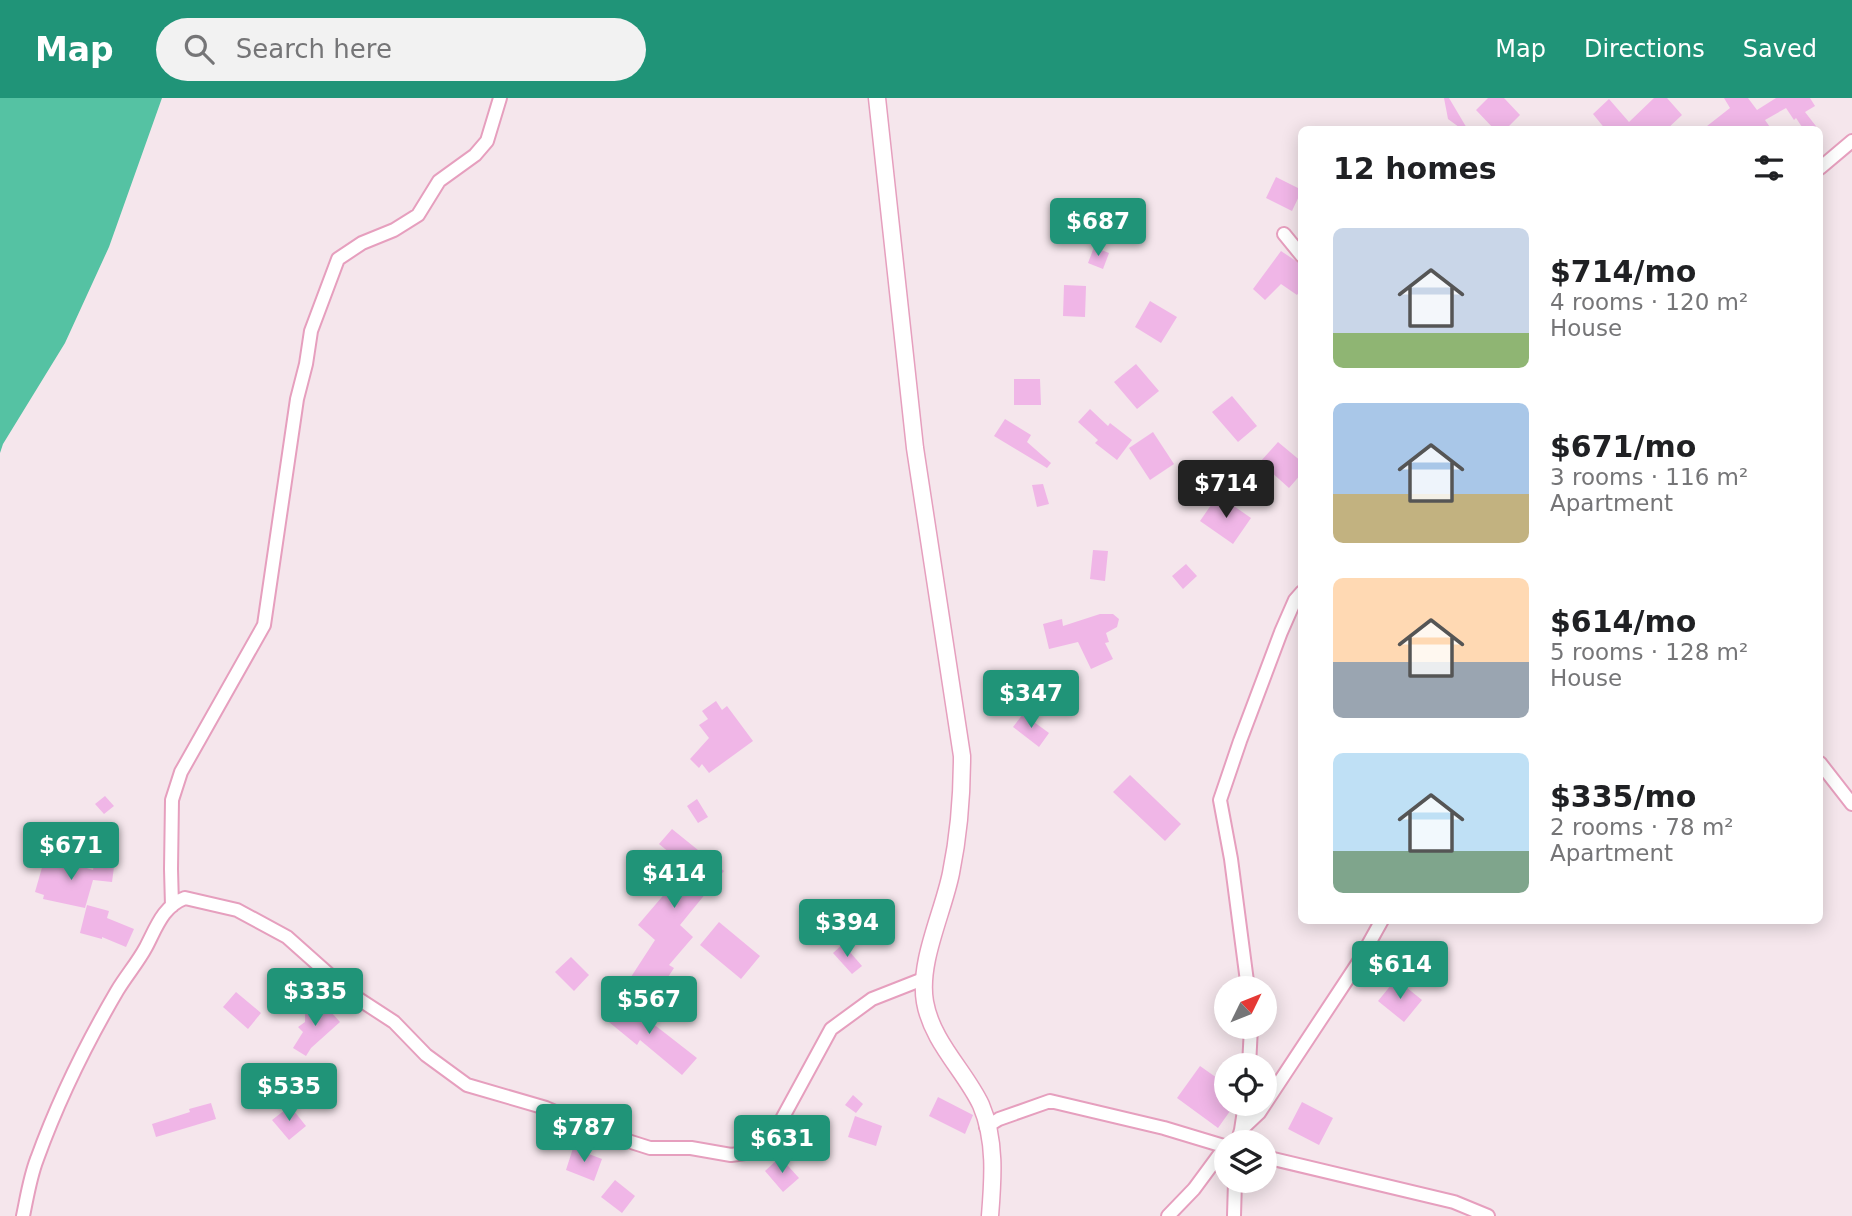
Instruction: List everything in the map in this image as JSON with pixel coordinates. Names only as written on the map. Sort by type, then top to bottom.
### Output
[{"type":"street","points":[[172,906],[172,800],[180,772],[264,625],[297,399],[312,331],[338,259],[362,243],[394,230],[418,215],[439,181],[475,155],[487,141],[500,98]]},
{"type":"street","points":[[877,98],[915,448],[962,756],[962,801],[951,872],[923,979],[925,1005],[934,1029],[981,1106],[994,1161],[990,1216]]},
{"type":"street","points":[[1823,165],[1852,141]]},
{"type":"street","points":[[1284,234],[1298,251]]},
{"type":"street","points":[[1246,976],[1231,859],[1220,800],[1281,632],[1298,597]]},
{"type":"street","points":[[1823,766],[1852,804]]},
{"type":"street","points":[[23,1216],[36,1161],[71,1077],[117,991],[146,947],[155,928],[177,901],[185,898],[237,910],[287,937],[351,994],[394,1022],[426,1055],[467,1085],[547,1108],[606,1134],[650,1148],[691,1148],[731,1154],[752,1152],[770,1141],[831,1029],[872,999],[923,979]]},
{"type":"street","points":[[1244,1130],[1259,1113],[1358,963],[1380,924]]},
{"type":"street","points":[[986,1127],[999,1119],[1049,1101],[1214,1138]]},
{"type":"street","points":[[1277,1160],[1454,1202],[1488,1216]]},
{"type":"street","points":[[1168,1216],[1214,1165]]},
{"type":"street","points":[[1234,1216],[1235,1193]]},
{"type":"shaded area","points":[[0,98],[162,98],[109,247],[65,343],[0,453]]},
{"type":"building","points":[[1444,98],[1449,98],[1466,126],[1458,126],[1448,119]]},
{"type":"building","points":[[1488,98],[1504,98],[1520,115],[1509,126],[1491,126],[1476,110]]},
{"type":"building","points":[[1654,98],[1667,98],[1682,115],[1670,126],[1603,126],[1593,114],[1609,99],[1629,122]]},
{"type":"building","points":[[1724,98],[1748,98],[1757,110],[1776,98],[1810,98],[1815,106],[1805,112],[1816,126],[1801,126],[1786,108],[1765,120],[1769,126],[1707,126],[1730,108]]},
{"type":"building","points":[[1276,177],[1298,188],[1298,198],[1292,211],[1266,198]]},
{"type":"building","points":[[1094,247],[1109,253],[1103,269],[1088,263]]},
{"type":"building","points":[[1281,251],[1298,262],[1297,295],[1281,284],[1265,300],[1253,289]]},
{"type":"building","points":[[1064,285],[1086,286],[1085,317],[1063,316]]},
{"type":"building","points":[[1150,301],[1177,317],[1161,343],[1135,327]]},
{"type":"building","points":[[1136,364],[1159,391],[1137,409],[1114,382]]},
{"type":"building","points":[[1014,379],[1040,379],[1041,405],[1014,405]]},
{"type":"building","points":[[1232,396],[1257,426],[1238,442],[1212,412]]},
{"type":"building","points":[[1090,409],[1108,426],[1110,423],[1132,440],[1117,460],[1095,443],[1098,440],[1078,422]]},
{"type":"building","points":[[1005,419],[1031,435],[1027,442],[1051,463],[1047,468],[994,436]]},
{"type":"building","points":[[1153,432],[1174,464],[1150,480],[1129,448]]},
{"type":"building","points":[[1278,442],[1298,459],[1298,478],[1289,488],[1260,462]]},
{"type":"building","points":[[1043,484],[1049,504],[1037,507],[1032,485]]},
{"type":"building","points":[[1218,495],[1251,518],[1233,544],[1200,521]]},
{"type":"building","points":[[1093,550],[1108,551],[1105,581],[1090,579]]},
{"type":"building","points":[[1186,564],[1197,576],[1183,589],[1172,576]]},
{"type":"building","points":[[1100,614],[1113,614],[1119,619],[1117,627],[1106,633],[1109,642],[1105,643],[1113,659],[1091,669],[1078,642],[1049,649],[1043,624],[1062,619],[1063,626]]},
{"type":"building","points":[[716,701],[722,710],[727,706],[753,741],[709,773],[702,764],[699,768],[690,759],[709,738],[699,725],[708,719],[702,711]]},
{"type":"building","points":[[1023,714],[1049,733],[1039,747],[1013,727]]},
{"type":"building","points":[[1130,775],[1181,824],[1165,841],[1113,792]]},
{"type":"building","points":[[105,796],[114,806],[104,814],[95,804]]},
{"type":"building","points":[[697,799],[708,817],[698,823],[687,806]]},
{"type":"building","points":[[672,829],[724,871],[680,925],[693,937],[669,965],[674,968],[655,997],[629,980],[655,940],[638,925],[667,891],[656,882],[676,858],[659,844]]},
{"type":"building","points":[[58,859],[93,870],[94,864],[114,867],[112,882],[93,880],[85,908],[43,899],[44,895],[35,892],[43,864],[55,867]]},
{"type":"building","points":[[87,905],[109,911],[107,918],[134,929],[126,947],[102,937],[80,933]]},
{"type":"building","points":[[719,922],[760,956],[741,979],[700,945]]},
{"type":"building","points":[[843,944],[862,966],[852,974],[833,953]]},
{"type":"building","points":[[571,957],[589,975],[574,991],[555,972]]},
{"type":"building","points":[[1396,979],[1422,1000],[1404,1022],[1378,1001]]},
{"type":"building","points":[[236,992],[261,1013],[248,1029],[223,1007]]},
{"type":"building","points":[[620,998],[697,1058],[682,1075],[640,1040],[637,1045],[604,1018]]},
{"type":"building","points":[[324,1004],[340,1022],[311,1048],[306,1056],[293,1048],[303,1032],[298,1027],[305,1022],[305,1012],[309,1007],[321,1007]]},
{"type":"building","points":[[1200,1066],[1214,1076],[1214,1116],[1226,1116],[1218,1128],[1177,1098]]},
{"type":"building","points":[[853,1095],[863,1104],[856,1113],[845,1105]]},
{"type":"building","points":[[938,1097],[973,1115],[965,1134],[929,1116]]},
{"type":"building","points":[[1302,1102],[1333,1118],[1319,1145],[1288,1129]]},
{"type":"building","points":[[211,1103],[216,1119],[156,1137],[152,1124]]},
{"type":"building","points":[[290,1106],[306,1126],[289,1140],[272,1120]]},
{"type":"building","points":[[855,1116],[882,1126],[876,1146],[848,1137]]},
{"type":"building","points":[[573,1148],[602,1159],[594,1181],[566,1170]]},
{"type":"building","points":[[780,1157],[799,1178],[783,1192],[765,1171]]},
{"type":"building","points":[[615,1180],[635,1196],[622,1213],[601,1197]]}]
